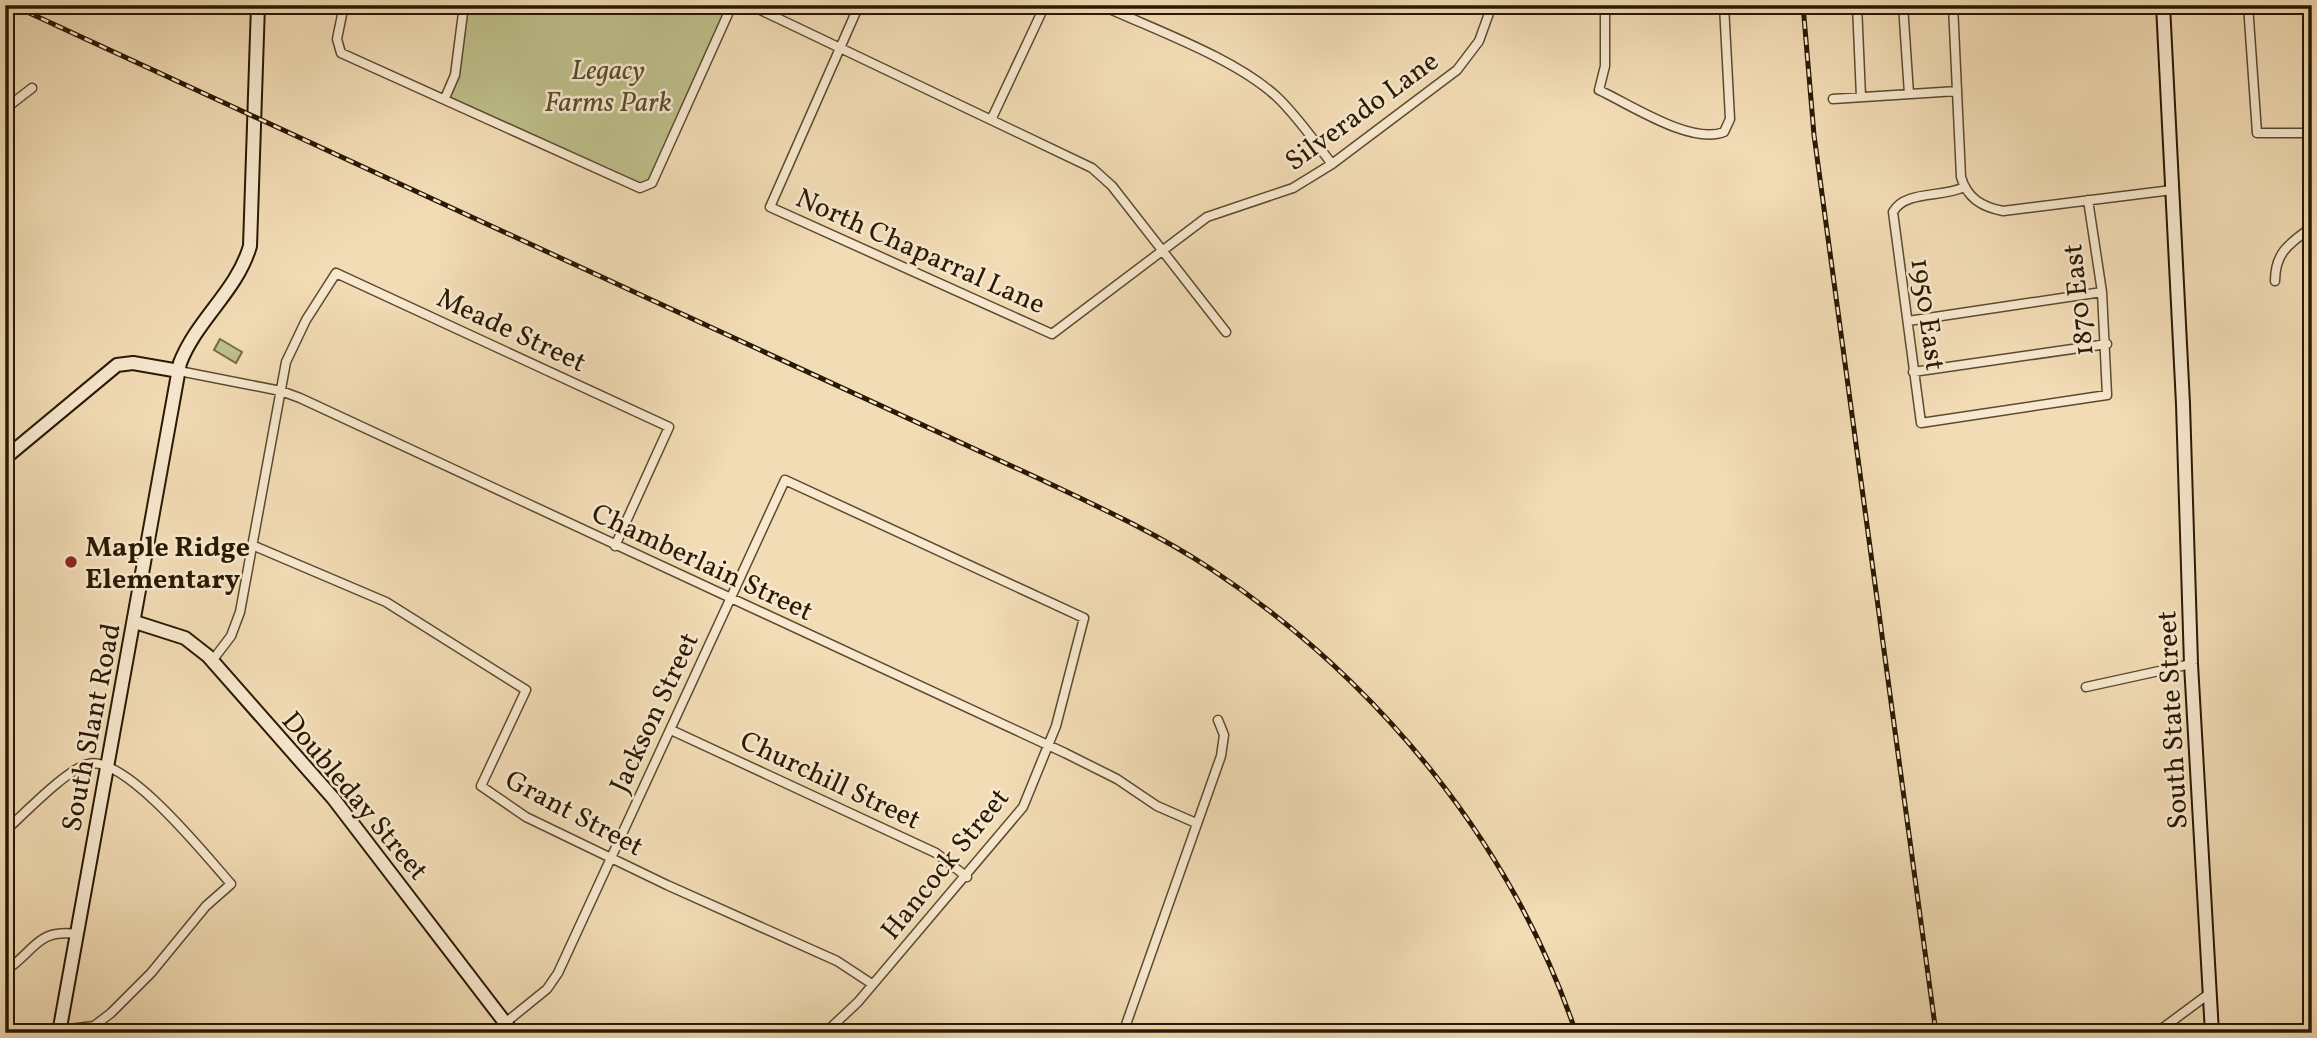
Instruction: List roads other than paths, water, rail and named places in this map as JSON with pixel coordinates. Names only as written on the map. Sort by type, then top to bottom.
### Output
[{"type":"street","name":"South Slant Road","points":[[60,1031],[179,371],[192,336],[236,280],[250,246],[258,5]]},
{"type":"street","points":[[344,5],[338,48],[341,53],[640,188],[646,188],[652,183],[732,5]]},
{"type":"street","points":[[445,98],[455,75],[464,5]]},
{"type":"street","points":[[750,5],[992,118],[1092,168],[1112,186],[1226,332]]},
{"type":"street","points":[[841,49],[859,5]]},
{"type":"street","points":[[992,118],[1045,5]]},
{"type":"street","points":[[1101,5],[1259,82],[1290,111],[1332,164]]},
{"type":"street","name":"Silverado Lane","points":[[1052,334],[1208,218],[1293,188],[1332,164],[1457,70],[1479,41],[1492,5]]},
{"type":"street","points":[[1605,5],[1605,66],[1599,90],[1697,135],[1713,136],[1724,132],[1730,120],[1724,5]]},
{"type":"street","points":[[1857,5],[1861,97]]},
{"type":"street","points":[[1903,5],[1909,94]]},
{"type":"street","points":[[1953,5],[1964,187],[1979,203],[2003,211],[2172,190]]},
{"type":"street","name":"South State Street","points":[[2163,5],[2183,404],[2192,664],[2212,1033]]},
{"type":"street","points":[[2248,5],[2257,133],[2312,133]]},
{"type":"street","name":"North Chaparral Lane","points":[[841,49],[771,207],[1052,334]]},
{"type":"street","points":[[5,109],[32,88]]},
{"type":"street","points":[[1833,99],[1957,91]]},
{"type":"street","name":"1950 East","points":[[1921,423],[1894,212],[1898,203],[1906,200],[1941,195],[1964,187]]},
{"type":"street","name":"1870 East","points":[[1921,423],[2107,395],[2107,344],[2102,292],[2088,200]]},
{"type":"street","points":[[2275,281],[2275,262],[2291,242],[2312,227]]},
{"type":"street","name":"Meade Street","points":[[281,391],[286,362],[295,342],[337,273],[669,427],[615,546]]},
{"type":"street","points":[[1908,321],[2102,292]]},
{"type":"street","points":[[1913,372],[2107,344]]},
{"type":"street","points":[[5,458],[117,365],[133,363],[179,371]]},
{"type":"street","name":"Chamberlain Street","points":[[179,371],[281,391],[1049,746],[1117,779],[1157,806],[1196,823]]},
{"type":"street","points":[[212,661],[225,646],[237,621],[281,391]]},
{"type":"street","name":"Jackson Street","points":[[509,1028],[547,989],[558,973],[785,480],[1083,618]]},
{"type":"street","name":"Grant Street","points":[[252,545],[386,602],[526,690],[481,786],[526,817],[667,886],[837,961],[872,984]]},
{"type":"street","name":"Hancock Street","points":[[825,1033],[846,1015],[967,877],[1023,807],[1049,746],[1083,618]]},
{"type":"street","name":"Doubleday Street","points":[[135,622],[185,638],[212,661],[333,798],[509,1028]]},
{"type":"street","points":[[2087,687],[2192,664]]},
{"type":"street","points":[[1123,1033],[1223,749],[1224,735],[1218,720]]},
{"type":"street","name":"Churchill Street","points":[[671,730],[936,853],[967,877]]},
{"type":"street","points":[[5,831],[74,771],[88,764],[107,765],[136,783],[231,884],[206,906],[151,973],[111,1013],[94,1026],[60,1031]]},
{"type":"street","points":[[5,971],[44,937],[55,932],[77,934]]},
{"type":"street","points":[[2155,1033],[2210,993]]},
{"type":"railway","points":[[12,5],[1042,480],[1149,533],[1211,569],[1272,613],[1329,661],[1383,714],[1432,771],[1476,832],[1515,896],[1549,963],[1576,1033]]},
{"type":"railway","points":[[1803,5],[1814,135],[1936,1033]]},
{"type":"place","name":"Maple Ridge Elementary","points":[[71,562]]},
{"type":"park label","name":"Legacy Farms Park","points":[[608,85]]}]
